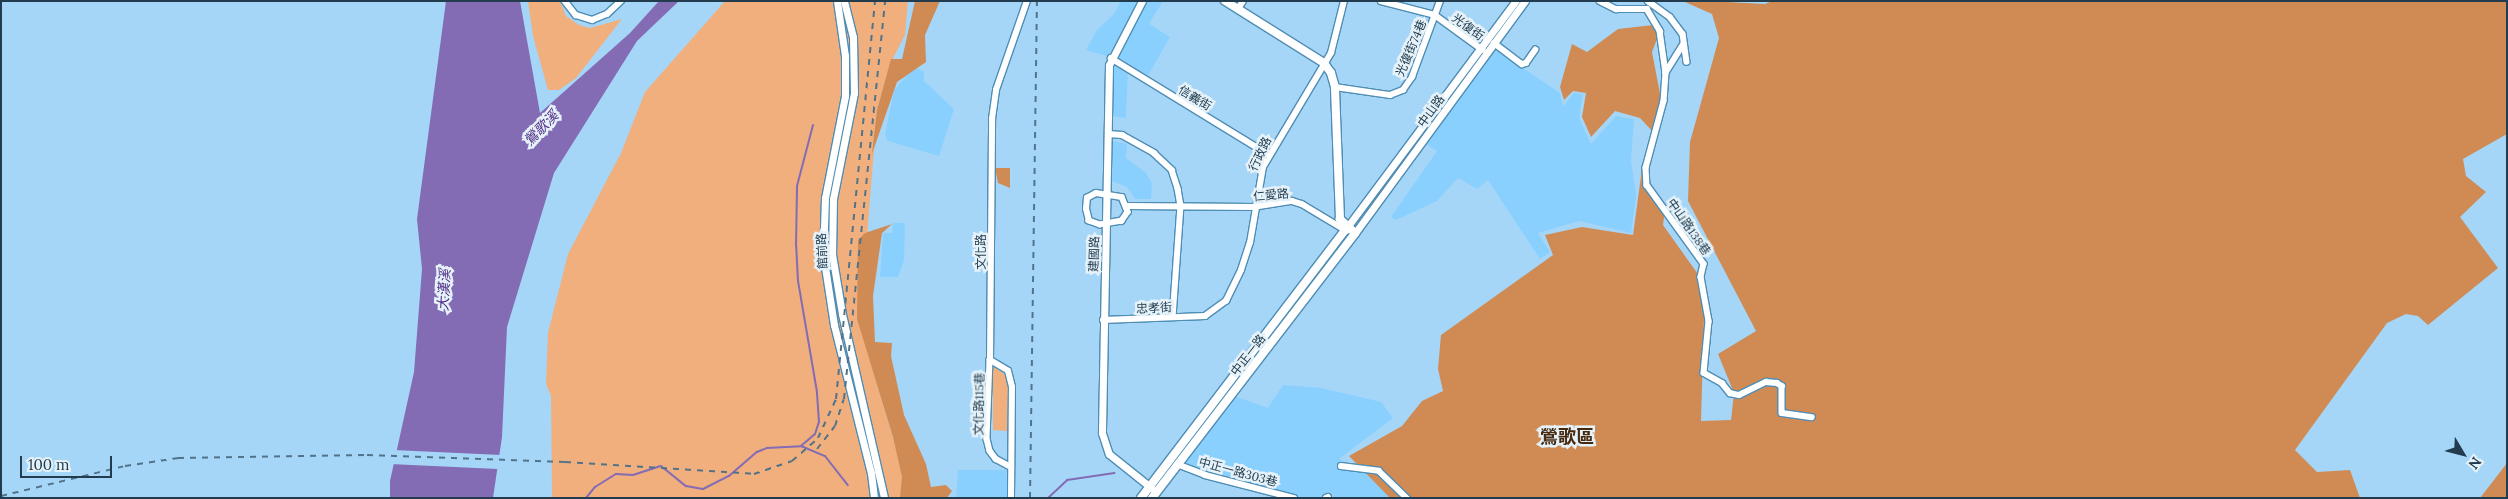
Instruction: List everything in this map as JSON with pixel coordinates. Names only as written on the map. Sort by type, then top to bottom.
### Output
[{"type":"main road","points":[[1225,1],[1324,63],[1335,87],[1340,219],[1346,229],[1355,233]]},
{"type":"main road","name":"中正一路","points":[[1141,498],[1346,229]]},
{"type":"main road","name":"中正一路","points":[[1154,495],[1355,233]]},
{"type":"street","points":[[565,1],[576,15],[592,20],[607,14],[621,1]]},
{"type":"street","name":"館前路","points":[[837,1],[845,56],[845,96],[825,198],[823,254],[834,325],[871,473],[874,498]]},
{"type":"street","name":"館前路","points":[[844,1],[853,37],[854,93],[834,200],[832,254],[842,314],[884,498]]},
{"type":"street","name":"文化路","points":[[990,360],[993,102],[1026,1]]},
{"type":"street","name":"建國路","points":[[1142,1],[1111,58],[1103,320],[1104,444],[1109,454],[1150,487],[1154,495]]},
{"type":"street","points":[[1238,9],[1243,1]]},
{"type":"street","name":"行政路","points":[[1205,316],[1226,301],[1242,270],[1250,243],[1258,182],[1269,155],[1331,53],[1344,1]]},
{"type":"street","name":"光復街","points":[[1381,1],[1436,16],[1484,51]]},
{"type":"street","points":[[1436,16],[1440,1]]},
{"type":"street","name":"中山路","points":[[1355,233],[1484,51],[1516,1]]},
{"type":"street","name":"中山路","points":[[1346,229],[1484,51],[1494,43],[1525,1]]},
{"type":"street","points":[[1600,1],[1616,9],[1647,9],[1660,31],[1666,73]]},
{"type":"street","points":[[1648,1],[1670,17],[1683,34],[1687,62]]},
{"type":"street","name":"光復街74巷","points":[[1335,87],[1390,95],[1403,90],[1412,78],[1436,16]]},
{"type":"street","points":[[1494,43],[1522,64],[1526,63],[1535,50]]},
{"type":"street","name":"中山路138巷","points":[[1684,44],[1666,73],[1664,101],[1646,168],[1647,185],[1704,264],[1701,277],[1709,321],[1704,373],[1722,383],[1730,393],[1739,395],[1766,382],[1777,382],[1782,386],[1782,413],[1812,417]]},
{"type":"street","name":"信義街","points":[[1111,58],[1269,155]]},
{"type":"street","points":[[1108,134],[1122,134],[1164,162],[1175,180],[1181,206],[1173,317]]},
{"type":"street","points":[[1108,193],[1122,197],[1128,206],[1122,222],[1106,225],[1089,221],[1086,209],[1091,195],[1108,193]]},
{"type":"street","name":"仁愛路","points":[[1128,206],[1254,207],[1292,201],[1302,204],[1346,229]]},
{"type":"street","name":"忠孝街","points":[[1103,320],[1205,316]]},
{"type":"street","points":[[990,360],[1008,371],[1012,387],[1010,498]]},
{"type":"street","name":"文化路115巷","points":[[990,360],[989,445],[996,459],[1011,467]]},
{"type":"street","name":"中正一路303巷","points":[[1177,464],[1205,475],[1294,498]]},
{"type":"street","points":[[1341,466],[1379,471],[1407,498]]},
{"type":"shaded area","points":[[528,1],[560,1],[566,16],[579,25],[590,28],[622,19],[576,78],[559,90],[548,90],[533,36]]},
{"type":"shaded area","points":[[725,1],[908,1],[905,35],[890,64],[877,110],[860,327],[906,481],[904,498],[552,498],[551,396],[546,384],[548,333],[568,254],[621,153],[645,92]]},
{"type":"shaded area","points":[[915,1],[940,1],[925,35],[926,62],[897,82],[872,154],[877,110],[891,59],[902,59]]},
{"type":"shaded area","points":[[1121,1],[1163,1],[1149,24],[1170,37],[1146,79],[1128,68],[1126,118],[1110,116],[1113,58],[1086,50],[1097,30],[1114,14]]},
{"type":"shaded area","points":[[1708,1],[1765,4],[1772,1],[2507,1],[2507,134],[2463,159],[2466,176],[2486,192],[2460,217],[2498,268],[2428,325],[2418,316],[2406,314],[2387,323],[2295,450],[2317,472],[2350,470],[2360,498],[1390,498],[1349,456],[1402,426],[1422,401],[1443,391],[1438,369],[1441,335],[1553,255],[1545,235],[1582,227],[1633,235],[1642,169],[1665,210],[1663,225],[1705,284],[1701,421],[1731,420],[1734,393],[1718,354],[1756,331],[1688,201],[1690,142],[1719,38],[1712,14],[1685,2]]},
{"type":"shaded area","points":[[1653,25],[1659,34],[1652,52],[1662,104],[1654,133],[1640,118],[1615,111],[1591,137],[1582,117],[1586,93],[1573,91],[1564,100],[1560,87],[1572,44],[1587,52],[1618,29]]},
{"type":"shaded area","points":[[1495,49],[1560,93],[1563,107],[1574,93],[1583,94],[1579,118],[1591,144],[1616,116],[1634,119],[1631,161],[1636,196],[1631,233],[1579,221],[1538,233],[1550,252],[1540,259],[1488,180],[1477,189],[1458,178],[1437,201],[1396,220],[1391,217],[1437,151],[1424,143]]},
{"type":"shaded area","points":[[915,67],[924,72],[924,81],[954,109],[939,156],[888,141],[885,135],[894,90]]},
{"type":"shaded area","points":[[1110,140],[1127,144],[1126,158],[1146,173],[1152,183],[1151,199],[1135,199],[1127,187],[1110,180]]},
{"type":"shaded area","points":[[995,168],[1010,168],[1010,188],[998,183]]},
{"type":"shaded area","points":[[893,223],[905,223],[904,260],[898,277],[880,277],[883,233],[892,233]]},
{"type":"shaded area","points":[[892,224],[882,233],[873,296],[875,342],[892,343],[891,356],[904,415],[926,464],[931,487],[946,485],[952,491],[947,498],[900,498],[902,477],[893,437],[857,319],[858,240],[865,233]]},
{"type":"shaded area","points":[[993,365],[1005,375],[1008,388],[1007,431],[993,430]]},
{"type":"shaded area","points":[[1283,385],[1321,388],[1381,402],[1393,418],[1339,459],[1379,480],[1396,498],[1302,498],[1184,463],[1234,396],[1268,408]]},
{"type":"shaded area","points":[[2507,463],[2507,498],[2480,498]]},
{"type":"shaded area","points":[[958,470],[1006,470],[1009,497],[956,498]]},
{"type":"water","points":[[446,1],[520,1],[540,113],[630,33],[659,1],[679,1],[637,41],[554,173],[507,327],[502,437],[493,498],[390,498],[390,481],[414,372],[422,269],[417,219]]},
{"type":"pier","points":[[393,450],[501,455],[498,469],[390,464]]},
{"type":"waterway","points":[[586,498],[595,487],[616,474],[633,475],[661,466],[686,486],[703,489],[729,476],[757,452],[767,448],[801,446],[815,434],[819,422],[817,392],[798,281],[796,246],[797,186],[813,125]]},
{"type":"waterway","points":[[801,446],[825,456],[848,485]]},
{"type":"waterway","points":[[1048,498],[1067,480],[1114,473]]},
{"type":"railway","points":[[1,496],[125,466],[178,458],[367,455],[565,462],[754,474],[792,461],[818,438],[836,399],[875,1]]},
{"type":"railway","points":[[817,449],[835,426],[844,399],[885,1]]},
{"type":"railway","points":[[1030,498],[1037,1]]},
{"type":"district","name":"鶯歌區","points":[[1567,437]]},
{"type":"water label","name":"鶯歌溪","points":[[541,128]]},
{"type":"water label","name":"大漢溪","points":[[444,290]]}]
